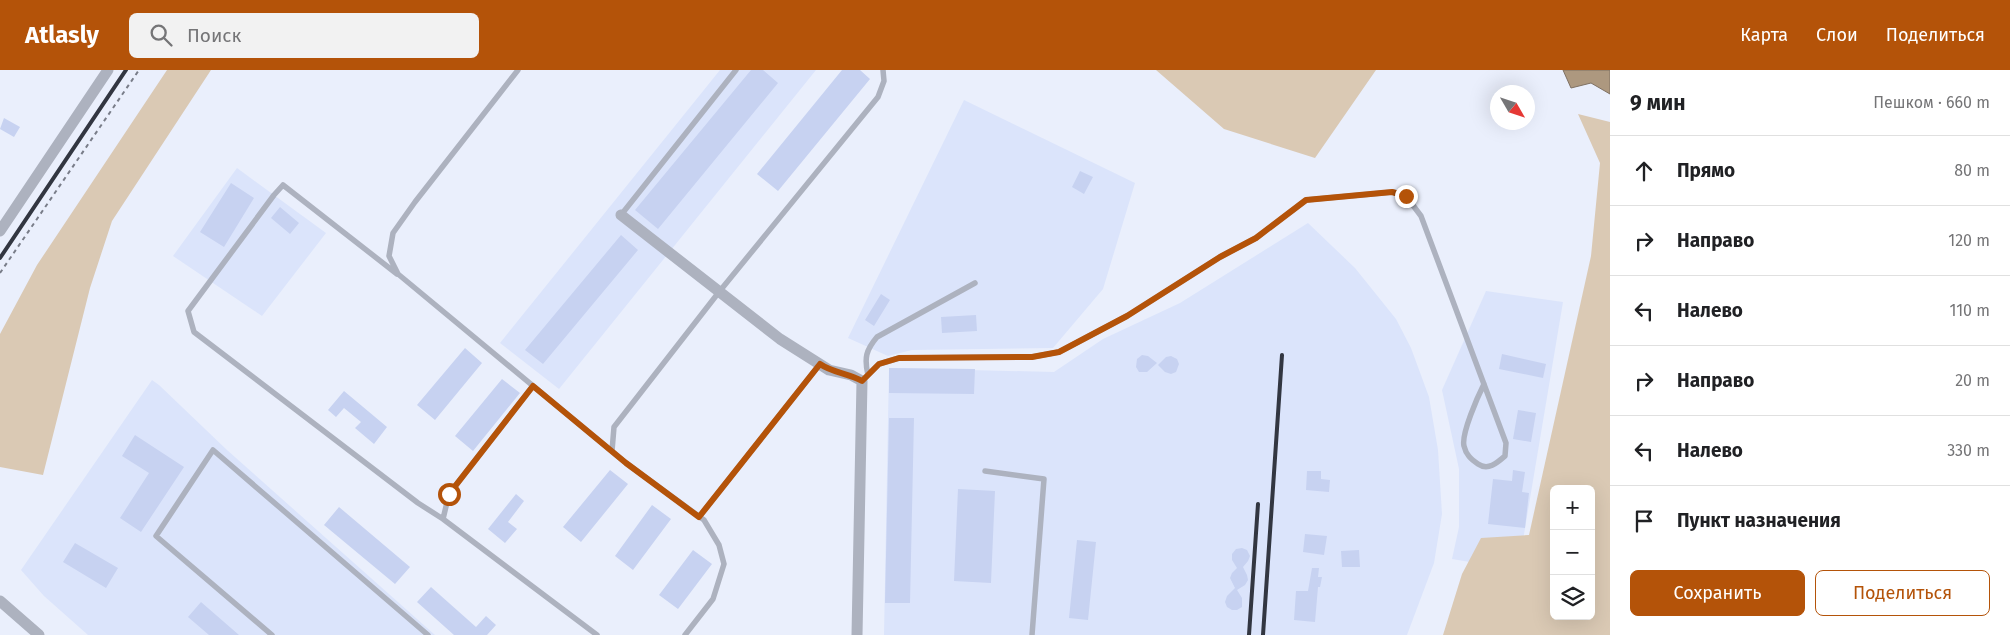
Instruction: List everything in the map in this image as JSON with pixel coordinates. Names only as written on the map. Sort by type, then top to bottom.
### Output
[{"type":"street","points":[[0,231],[108,70]]},
{"type":"street","points":[[621,215],[780,339],[829,370],[865,378],[857,635]]},
{"type":"street","points":[[0,601],[39,635]]},
{"type":"lane","points":[[398,274],[389,256],[393,233],[518,70]]},
{"type":"lane","points":[[621,215],[736,70]]},
{"type":"lane","points":[[612,451],[614,427],[719,292],[878,97],[884,81],[883,70]]},
{"type":"lane","points":[[598,635],[444,518],[418,503],[194,332],[188,310],[274,194],[283,185],[398,274],[612,451],[704,520],[719,545],[724,564],[713,599],[685,635]]},
{"type":"lane","points":[[865,378],[879,364],[899,358],[1032,357],[1059,352],[1127,316],[1220,257],[1256,238],[1306,200],[1392,192],[1406,196],[1422,216],[1506,443],[1505,456],[1492,466],[1481,466],[1468,456],[1463,444],[1473,409],[1484,384]]},
{"type":"lane","points":[[865,378],[868,347],[877,337],[975,283]]},
{"type":"lane","points":[[699,517],[820,364]]},
{"type":"lane","points":[[444,518],[449,494],[533,386]]},
{"type":"lane","points":[[272,635],[156,536],[213,450],[428,635]]},
{"type":"lane","points":[[985,471],[1044,478],[1032,635]]},
{"type":"path","points":[[0,273],[139,70]]},
{"type":"shaded area","points":[[167,70],[211,70],[112,221],[90,288],[43,475],[0,467],[0,334],[37,265]]},
{"type":"shaded area","points":[[720,70],[816,70],[559,389],[500,343]]},
{"type":"shaded area","points":[[1156,70],[1376,70],[1315,158],[1224,129]]},
{"type":"shaded area","points":[[1563,70],[1610,70],[1610,94],[1591,83],[1571,88]]},
{"type":"shaded area","points":[[964,100],[1135,183],[1103,289],[1053,348],[912,350],[888,356],[848,338]]},
{"type":"shaded area","points":[[1578,114],[1610,122],[1610,635],[1443,635],[1462,574],[1481,538],[1529,535],[1591,256],[1600,163]]},
{"type":"shaded area","points":[[237,168],[326,233],[262,316],[173,256]]},
{"type":"shaded area","points":[[1308,223],[1355,268],[1396,319],[1411,348],[1429,397],[1438,450],[1442,514],[1434,563],[1407,635],[884,635],[889,368],[1054,372],[1103,339],[1180,303]]},
{"type":"shaded area","points":[[1486,291],[1563,302],[1518,570],[1452,559],[1459,527],[1459,469],[1442,390]]},
{"type":"shaded area","points":[[152,380],[227,450],[435,635],[88,635],[44,596],[21,570]]},
{"type":"building","points":[[751,70],[763,70],[778,83],[658,229],[635,210]]},
{"type":"building","points":[[842,70],[860,70],[870,79],[778,191],[757,174]]},
{"type":"building","points":[[4,118],[20,127],[14,137],[0,129]]},
{"type":"building","points":[[1080,171],[1093,177],[1084,194],[1072,187]]},
{"type":"building","points":[[231,183],[254,198],[224,247],[200,232]]},
{"type":"building","points":[[280,207],[299,223],[290,234],[271,218]]},
{"type":"building","points":[[621,235],[638,250],[543,364],[525,350]]},
{"type":"building","points":[[881,294],[890,300],[874,326],[865,320]]},
{"type":"building","points":[[976,315],[977,331],[942,333],[941,317]]},
{"type":"building","points":[[465,348],[482,363],[435,420],[417,405]]},
{"type":"building","points":[[1502,354],[1546,364],[1543,378],[1499,369]]},
{"type":"building","points":[[1142,355],[1148,356],[1157,363],[1147,372],[1139,372],[1136,367],[1137,359]]},
{"type":"building","points":[[1171,356],[1177,359],[1179,364],[1176,372],[1171,374],[1165,372],[1158,365],[1166,357]]},
{"type":"building","points":[[889,368],[975,369],[974,394],[889,393]]},
{"type":"building","points":[[502,379],[520,393],[473,451],[455,436]]},
{"type":"building","points":[[344,391],[387,427],[374,444],[355,428],[361,422],[344,408],[336,417],[328,410]]},
{"type":"building","points":[[1518,410],[1536,413],[1531,442],[1513,439]]},
{"type":"building","points":[[889,418],[914,418],[910,603],[885,603]]},
{"type":"building","points":[[135,435],[184,467],[141,532],[120,518],[149,473],[122,456]]},
{"type":"building","points":[[610,470],[628,484],[581,542],[563,527]]},
{"type":"building","points":[[1513,470],[1525,472],[1522,492],[1529,493],[1525,528],[1488,524],[1493,479],[1512,481]]},
{"type":"building","points":[[1307,471],[1321,471],[1321,479],[1330,480],[1329,492],[1306,490]]},
{"type":"building","points":[[958,489],[995,491],[991,583],[954,581]]},
{"type":"building","points":[[516,494],[524,501],[508,522],[517,529],[505,543],[488,529]]},
{"type":"building","points":[[652,505],[671,519],[633,570],[615,556]]},
{"type":"building","points":[[339,507],[410,567],[395,584],[324,525]]},
{"type":"building","points":[[1305,534],[1327,536],[1324,555],[1303,552]]},
{"type":"building","points":[[1077,540],[1096,542],[1088,620],[1069,618]]},
{"type":"building","points":[[75,543],[118,568],[106,588],[63,562]]},
{"type":"building","points":[[1242,548],[1247,550],[1250,556],[1243,567],[1248,580],[1245,585],[1237,590],[1242,598],[1242,607],[1232,610],[1227,607],[1225,602],[1227,596],[1235,588],[1230,578],[1237,568],[1232,560],[1232,554],[1236,549]]},
{"type":"building","points":[[693,550],[712,564],[678,609],[659,595]]},
{"type":"building","points":[[1359,550],[1360,567],[1342,567],[1341,551]]},
{"type":"building","points":[[1312,568],[1319,568],[1318,577],[1322,577],[1320,587],[1318,587],[1315,622],[1294,620],[1296,591],[1308,591]]},
{"type":"building","points":[[431,587],[476,627],[486,616],[496,625],[487,635],[454,635],[417,602]]},
{"type":"building","points":[[201,602],[239,635],[209,635],[188,617]]},
{"type":"railway","points":[[0,258],[126,70]]},
{"type":"railway","points":[[1263,635],[1282,355]]},
{"type":"railway","points":[[1249,635],[1258,504]]},
{"type":"route","points":[[449,494],[533,386],[626,463],[699,517],[820,364],[829,370],[851,375],[862,381],[879,364],[899,358],[1032,357],[1059,352],[1127,316],[1220,257],[1256,238],[1306,200],[1392,192],[1406,196]]}]
